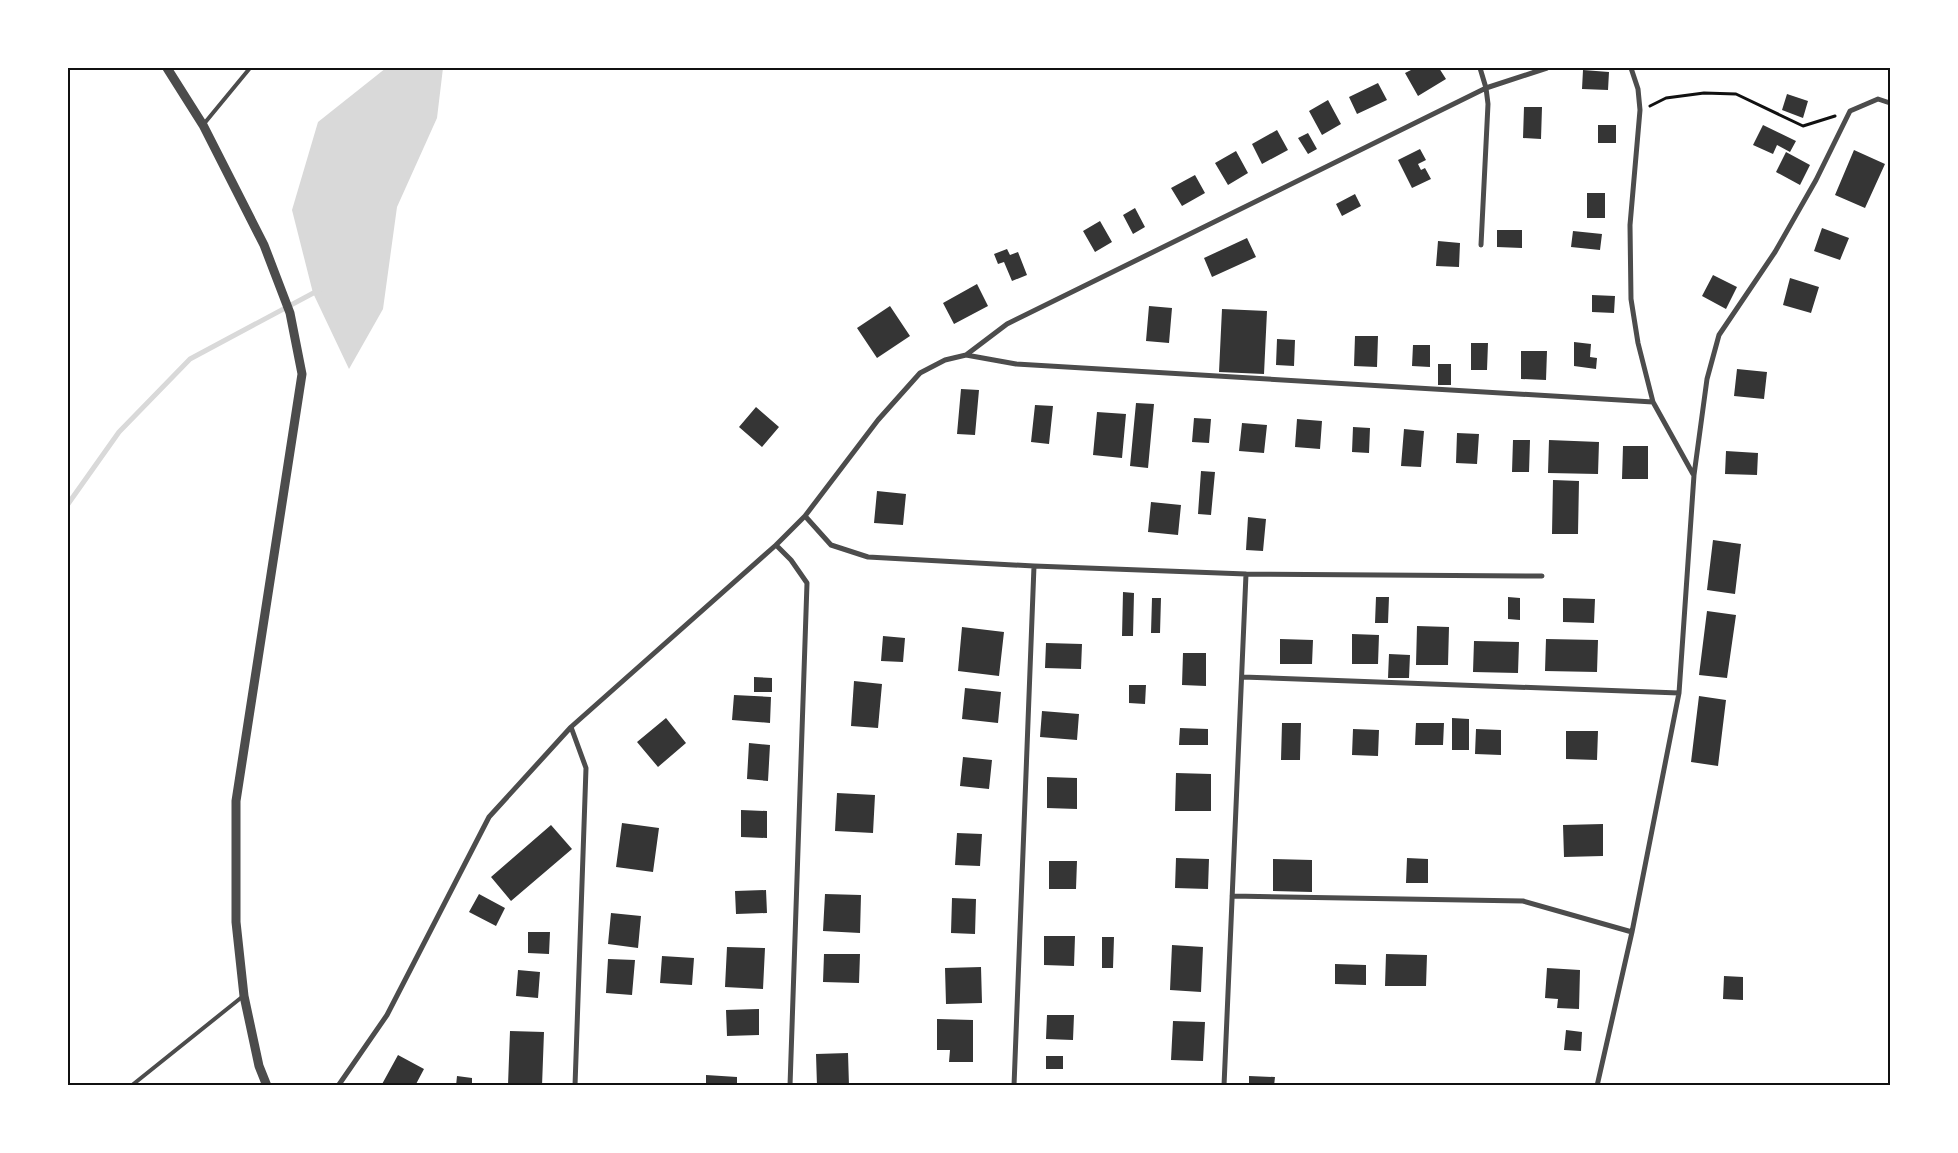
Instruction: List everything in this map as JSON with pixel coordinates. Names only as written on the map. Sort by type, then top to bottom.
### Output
[{"type":"street","points":[[167,68],[203,125],[264,245],[290,313],[302,374],[236,801],[236,922],[244,996],[259,1066],[267,1086]]},
{"type":"street","points":[[1480,68],[1486,88],[1488,104],[1481,245]]},
{"type":"street","points":[[966,355],[1007,324],[1486,88],[1547,68]]},
{"type":"street","points":[[1631,68],[1638,89],[1640,110],[1630,225],[1631,299],[1638,343],[1653,402],[1694,475]]},
{"type":"street","points":[[1597,1086],[1632,932],[1679,694],[1694,475],[1707,379],[1718,334],[1775,252],[1816,180],[1850,111],[1878,99],[1890,103]]},
{"type":"street","points":[[338,1086],[387,1015],[489,817],[571,728],[776,546],[805,516],[878,420],[920,373],[945,360],[966,355],[1016,364],[1653,402]]},
{"type":"street","points":[[805,516],[830,545],[868,557],[1034,566],[1246,574],[1542,576]]},
{"type":"street","points":[[776,546],[791,560],[807,583],[790,1086]]},
{"type":"street","points":[[1014,1086],[1034,566]]},
{"type":"street","points":[[1224,1086],[1246,574]]},
{"type":"street","points":[[1242,677],[1679,694]]},
{"type":"street","points":[[571,728],[586,768],[575,1086]]},
{"type":"street","points":[[1232,896],[1523,901],[1632,932]]},
{"type":"lane","points":[[203,125],[250,68]]},
{"type":"lane","points":[[131,1086],[244,996]]},
{"type":"path","points":[[1640,110],[1666,98],[1704,93],[1736,94],[1803,126],[1850,111]]},
{"type":"shaded area","points":[[386,68],[443,68],[437,118],[397,207],[383,309],[349,369],[313,293],[292,210],[318,122]]},
{"type":"building","points":[[1415,68],[1439,68],[1446,79],[1418,96],[1405,73]]},
{"type":"building","points":[[1583,70],[1609,72],[1608,90],[1582,89]]},
{"type":"building","points":[[1378,83],[1387,100],[1357,114],[1349,97]]},
{"type":"building","points":[[1787,94],[1808,101],[1803,118],[1782,110]]},
{"type":"building","points":[[1328,100],[1341,124],[1322,135],[1309,111]]},
{"type":"building","points":[[1524,107],[1542,107],[1541,139],[1523,138]]},
{"type":"building","points":[[1598,125],[1616,125],[1616,143],[1598,143]]},
{"type":"building","points":[[1763,125],[1796,141],[1790,152],[1777,145],[1773,154],[1753,145]]},
{"type":"building","points":[[1277,130],[1288,150],[1262,164],[1252,144]]},
{"type":"building","points":[[1308,133],[1317,149],[1308,154],[1298,138]]},
{"type":"building","points":[[1420,149],[1426,160],[1418,164],[1421,170],[1425,168],[1431,179],[1412,188],[1398,160]]},
{"type":"building","points":[[1854,150],[1885,164],[1865,208],[1835,195]]},
{"type":"building","points":[[1236,151],[1248,173],[1228,185],[1215,163]]},
{"type":"building","points":[[1786,152],[1810,165],[1800,185],[1776,172]]},
{"type":"building","points":[[1195,175],[1205,193],[1182,206],[1171,188]]},
{"type":"building","points":[[1587,193],[1605,193],[1605,218],[1587,218]]},
{"type":"building","points":[[1355,194],[1361,206],[1342,216],[1336,204]]},
{"type":"building","points":[[1135,208],[1145,227],[1133,234],[1123,215]]},
{"type":"building","points":[[1100,221],[1112,242],[1095,252],[1083,231]]},
{"type":"building","points":[[1822,228],[1849,238],[1840,260],[1814,251]]},
{"type":"building","points":[[1497,230],[1522,230],[1522,248],[1497,247]]},
{"type":"building","points":[[1573,231],[1602,234],[1600,250],[1571,247]]},
{"type":"building","points":[[1247,238],[1256,257],[1212,277],[1204,258]]},
{"type":"building","points":[[1438,241],[1460,243],[1459,267],[1436,266]]},
{"type":"building","points":[[1007,249],[1010,255],[1018,252],[1027,275],[1012,281],[1004,262],[998,264],[994,254]]},
{"type":"building","points":[[1713,275],[1737,287],[1726,309],[1702,296]]},
{"type":"building","points":[[1790,278],[1819,287],[1811,313],[1783,305]]},
{"type":"building","points":[[977,284],[988,306],[954,324],[943,303]]},
{"type":"building","points":[[1592,295],[1615,296],[1614,313],[1592,312]]},
{"type":"building","points":[[890,306],[910,336],[877,358],[857,328]]},
{"type":"building","points":[[1149,306],[1172,308],[1169,343],[1146,341]]},
{"type":"building","points":[[1222,309],[1267,311],[1264,374],[1219,372]]},
{"type":"building","points":[[1355,336],[1378,336],[1377,367],[1354,366]]},
{"type":"building","points":[[1277,339],[1295,340],[1294,366],[1276,365]]},
{"type":"building","points":[[1574,342],[1591,344],[1590,357],[1597,358],[1596,369],[1574,366]]},
{"type":"building","points":[[1471,343],[1488,343],[1487,370],[1471,370]]},
{"type":"building","points":[[1413,345],[1430,345],[1430,367],[1412,366]]},
{"type":"building","points":[[1521,351],[1547,351],[1546,380],[1521,379]]},
{"type":"building","points":[[1438,364],[1451,364],[1451,385],[1438,385]]},
{"type":"building","points":[[1737,369],[1767,372],[1764,399],[1734,396]]},
{"type":"building","points":[[961,389],[979,390],[975,435],[957,434]]},
{"type":"building","points":[[1136,403],[1154,404],[1148,468],[1130,466]]},
{"type":"building","points":[[1035,405],[1053,406],[1049,444],[1031,442]]},
{"type":"building","points":[[756,407],[779,427],[762,447],[739,427]]},
{"type":"building","points":[[1097,412],[1126,414],[1122,458],[1093,455]]},
{"type":"building","points":[[1194,418],[1211,419],[1209,443],[1192,442]]},
{"type":"building","points":[[1297,419],[1322,421],[1320,449],[1295,447]]},
{"type":"building","points":[[1242,423],[1267,425],[1264,453],[1239,451]]},
{"type":"building","points":[[1353,427],[1370,428],[1369,453],[1352,452]]},
{"type":"building","points":[[1404,429],[1424,431],[1421,467],[1401,466]]},
{"type":"building","points":[[1457,433],[1479,434],[1477,464],[1456,463]]},
{"type":"building","points":[[1513,440],[1530,440],[1529,472],[1512,472]]},
{"type":"building","points":[[1549,440],[1599,442],[1598,474],[1548,473]]},
{"type":"building","points":[[1623,446],[1648,446],[1648,479],[1622,479]]},
{"type":"building","points":[[1726,451],[1758,453],[1757,475],[1725,474]]},
{"type":"building","points":[[1201,471],[1215,472],[1211,515],[1198,514]]},
{"type":"building","points":[[1553,480],[1579,481],[1578,534],[1552,534]]},
{"type":"building","points":[[877,491],[906,494],[903,525],[874,523]]},
{"type":"building","points":[[1151,502],[1181,505],[1178,535],[1148,532]]},
{"type":"building","points":[[1248,517],[1266,519],[1263,551],[1246,550]]},
{"type":"building","points":[[1713,540],[1741,544],[1735,594],[1707,590]]},
{"type":"building","points":[[1123,592],[1134,593],[1133,636],[1122,636]]},
{"type":"building","points":[[1376,597],[1389,597],[1388,623],[1375,623]]},
{"type":"building","points":[[1508,597],[1520,598],[1520,620],[1508,619]]},
{"type":"building","points":[[1152,598],[1161,598],[1160,633],[1151,633]]},
{"type":"building","points":[[1563,598],[1595,599],[1594,623],[1563,622]]},
{"type":"building","points":[[1707,611],[1736,615],[1727,678],[1699,675]]},
{"type":"building","points":[[1417,626],[1449,627],[1448,665],[1416,665]]},
{"type":"building","points":[[962,627],[1004,632],[999,676],[958,671]]},
{"type":"building","points":[[1352,634],[1379,635],[1378,664],[1352,664]]},
{"type":"building","points":[[883,636],[905,638],[903,662],[881,661]]},
{"type":"building","points":[[1280,639],[1313,640],[1312,664],[1280,664]]},
{"type":"building","points":[[1546,639],[1598,640],[1597,672],[1545,671]]},
{"type":"building","points":[[1474,641],[1519,642],[1518,673],[1473,672]]},
{"type":"building","points":[[1046,643],[1082,644],[1081,669],[1045,668]]},
{"type":"building","points":[[1183,653],[1206,653],[1206,686],[1182,685]]},
{"type":"building","points":[[1389,654],[1410,655],[1409,678],[1388,678]]},
{"type":"building","points":[[754,677],[772,678],[772,692],[754,692]]},
{"type":"building","points":[[854,681],[882,684],[878,728],[851,726]]},
{"type":"building","points":[[1129,685],[1146,685],[1145,704],[1129,703]]},
{"type":"building","points":[[965,688],[1001,692],[998,723],[962,719]]},
{"type":"building","points":[[734,695],[771,697],[770,723],[732,720]]},
{"type":"building","points":[[1699,696],[1726,700],[1718,766],[1691,762]]},
{"type":"building","points":[[1042,711],[1079,714],[1077,740],[1040,737]]},
{"type":"building","points":[[666,718],[686,743],[658,767],[637,742]]},
{"type":"building","points":[[1452,718],[1469,719],[1469,750],[1452,750]]},
{"type":"building","points":[[1282,723],[1301,723],[1300,760],[1281,760]]},
{"type":"building","points":[[1416,723],[1444,723],[1443,745],[1415,745]]},
{"type":"building","points":[[1180,728],[1208,729],[1208,745],[1179,745]]},
{"type":"building","points":[[1353,729],[1379,730],[1378,756],[1352,755]]},
{"type":"building","points":[[1476,729],[1501,730],[1501,755],[1475,754]]},
{"type":"building","points":[[1566,731],[1598,731],[1597,760],[1566,759]]},
{"type":"building","points":[[749,743],[770,745],[768,781],[747,779]]},
{"type":"building","points":[[963,757],[992,760],[989,789],[960,786]]},
{"type":"building","points":[[1176,773],[1211,774],[1211,811],[1175,811]]},
{"type":"building","points":[[1047,777],[1077,778],[1077,809],[1047,808]]},
{"type":"building","points":[[837,793],[875,795],[873,833],[835,831]]},
{"type":"building","points":[[741,810],[767,811],[767,838],[741,837]]},
{"type":"building","points":[[622,823],[659,828],[653,872],[616,867]]},
{"type":"building","points":[[1603,824],[1603,856],[1564,857],[1563,825]]},
{"type":"building","points":[[551,825],[572,849],[511,901],[491,877]]},
{"type":"building","points":[[957,833],[982,834],[980,866],[955,865]]},
{"type":"building","points":[[1176,858],[1209,859],[1208,889],[1175,888]]},
{"type":"building","points":[[1407,858],[1428,859],[1428,883],[1406,883]]},
{"type":"building","points":[[1273,859],[1312,860],[1312,892],[1273,891]]},
{"type":"building","points":[[1049,861],[1077,861],[1076,889],[1049,889]]},
{"type":"building","points":[[766,890],[767,913],[736,914],[735,891]]},
{"type":"building","points":[[479,894],[505,908],[496,926],[469,912]]},
{"type":"building","points":[[825,894],[861,895],[860,933],[823,931]]},
{"type":"building","points":[[952,898],[976,899],[975,934],[951,933]]},
{"type":"building","points":[[611,913],[641,916],[638,948],[608,944]]},
{"type":"building","points":[[528,932],[550,932],[549,954],[528,953]]},
{"type":"building","points":[[1044,936],[1075,936],[1074,966],[1044,965]]},
{"type":"building","points":[[1102,937],[1114,937],[1113,968],[1102,968]]},
{"type":"building","points":[[1172,945],[1203,947],[1201,992],[1170,990]]},
{"type":"building","points":[[727,947],[765,948],[763,989],[725,987]]},
{"type":"building","points":[[824,954],[860,954],[859,983],[823,982]]},
{"type":"building","points":[[1386,954],[1427,955],[1426,986],[1385,986]]},
{"type":"building","points":[[662,956],[694,958],[692,985],[660,983]]},
{"type":"building","points":[[608,959],[635,960],[632,995],[606,993]]},
{"type":"building","points":[[1335,964],[1366,965],[1366,985],[1335,984]]},
{"type":"building","points":[[981,967],[982,1003],[946,1004],[945,968]]},
{"type":"building","points":[[1547,968],[1580,970],[1579,1009],[1557,1008],[1558,999],[1545,998]]},
{"type":"building","points":[[518,970],[540,972],[538,998],[516,996]]},
{"type":"building","points":[[1724,976],[1743,977],[1743,1000],[1723,999]]},
{"type":"building","points":[[759,1009],[759,1035],[727,1036],[726,1010]]},
{"type":"building","points":[[1047,1015],[1074,1015],[1073,1040],[1046,1039]]},
{"type":"building","points":[[937,1019],[973,1020],[973,1062],[949,1062],[950,1050],[937,1050]]},
{"type":"building","points":[[1173,1021],[1205,1022],[1203,1061],[1171,1060]]},
{"type":"building","points":[[1566,1030],[1582,1032],[1581,1051],[1564,1050]]},
{"type":"building","points":[[510,1031],[544,1032],[542,1086],[508,1085]]},
{"type":"building","points":[[848,1053],[849,1086],[817,1086],[816,1054]]},
{"type":"building","points":[[398,1055],[424,1069],[415,1086],[381,1086]]},
{"type":"building","points":[[1046,1056],[1063,1056],[1063,1069],[1046,1069]]},
{"type":"building","points":[[706,1075],[737,1077],[737,1086],[706,1086]]},
{"type":"building","points":[[457,1076],[472,1078],[472,1086],[456,1086]]},
{"type":"building","points":[[1249,1076],[1275,1077],[1274,1086],[1249,1086]]},
{"type":"waterway","points":[[68,504],[119,432],[190,359],[319,290]]}]
